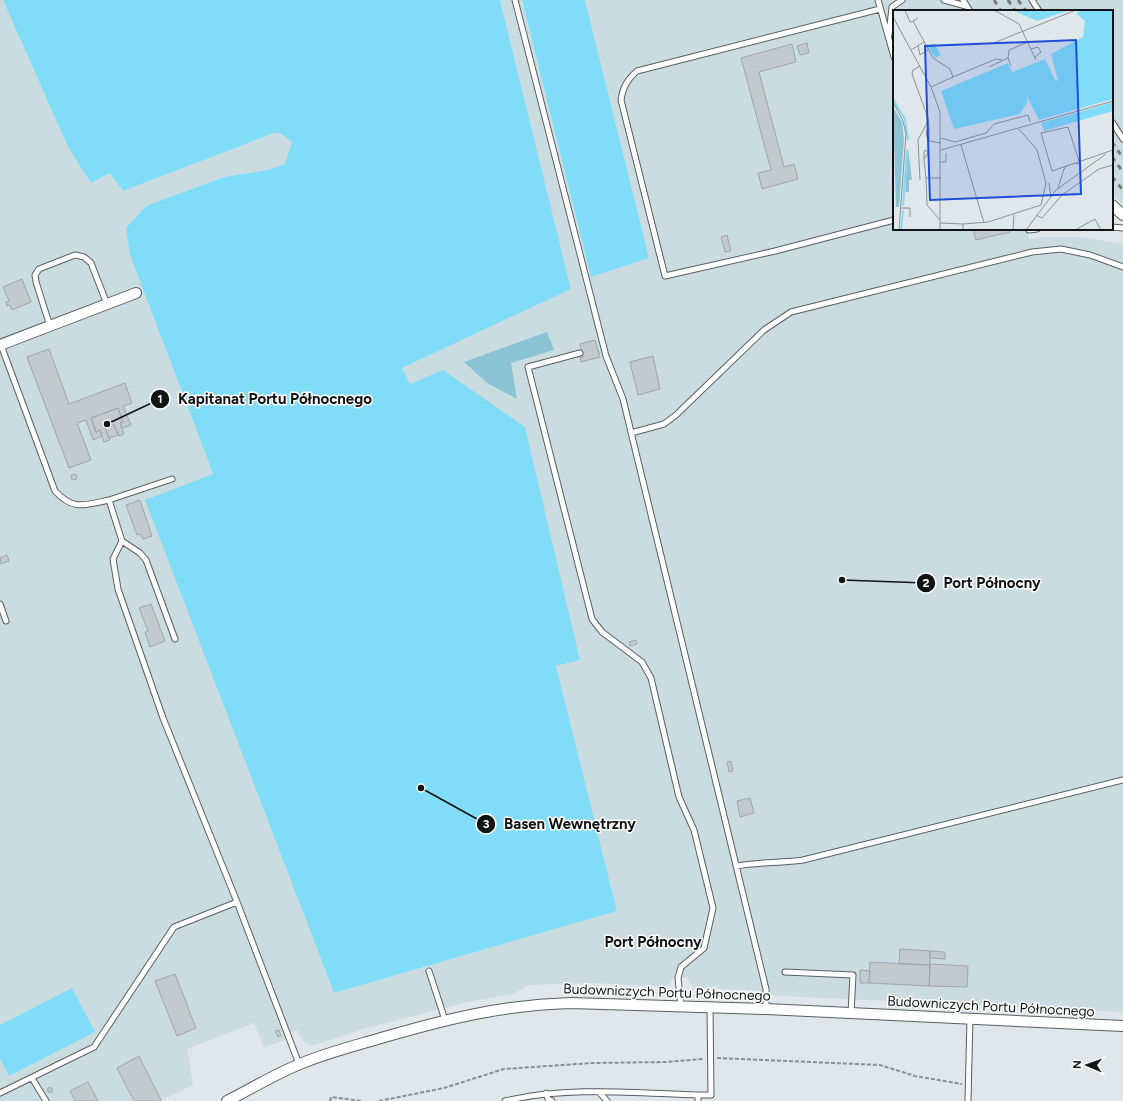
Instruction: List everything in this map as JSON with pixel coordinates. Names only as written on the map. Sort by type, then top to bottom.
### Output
[{"type":"street","points":[[1113,206],[1123,216]]},
{"type":"street","points":[[0,345],[136,293]]},
{"type":"street","name":"Budowniczych Portu Północnego","points":[[227,1101],[299,1064],[445,1020],[491,1010],[540,1004],[571,1003],[766,1009],[1123,1026]]},
{"type":"lane","points":[[515,0],[606,356],[624,399],[631,434],[766,988],[766,1009]]},
{"type":"lane","points":[[878,0],[893,54]]},
{"type":"lane","points":[[889,40],[892,7],[902,0]]},
{"type":"lane","points":[[944,0],[966,6]]},
{"type":"lane","points":[[963,0],[969,10]]},
{"type":"lane","points":[[1032,0],[1038,10]]},
{"type":"lane","points":[[880,8],[637,71],[628,80],[623,89],[621,100],[666,276],[775,251],[893,220]]},
{"type":"lane","points":[[1113,124],[1123,139]]},
{"type":"lane","points":[[1113,227],[1123,228]]},
{"type":"lane","points":[[631,434],[664,424],[676,415],[764,330],[791,312],[1032,252],[1060,249],[1090,255],[1123,267]]},
{"type":"lane","points":[[50,326],[36,282],[36,275],[39,269],[75,255],[84,257],[91,263],[107,304]]},
{"type":"lane","points":[[0,345],[55,490],[63,500],[74,505],[109,500],[172,478]]},
{"type":"lane","points":[[580,353],[528,367],[592,619],[602,632],[642,662],[651,678],[680,797],[694,830],[713,908],[704,948],[681,967],[678,978],[681,1006]]},
{"type":"lane","points":[[109,500],[122,541],[140,553],[146,560],[174,639]]},
{"type":"lane","points":[[122,541],[113,559],[118,589],[163,718],[237,902],[299,1064]]},
{"type":"lane","points":[[0,604],[6,621]]},
{"type":"lane","points":[[736,866],[752,863],[776,864],[803,860],[1123,780]]},
{"type":"lane","points":[[0,1093],[94,1047],[174,927],[237,902]]},
{"type":"lane","points":[[429,971],[445,1020]]},
{"type":"lane","points":[[785,972],[853,975],[850,1013]]},
{"type":"lane","points":[[505,1101],[546,1094],[599,1092],[698,1098],[711,1096],[710,1007]]},
{"type":"lane","points":[[968,1101],[970,1018]]},
{"type":"lane","points":[[32,1078],[46,1101]]},
{"type":"lane","points":[[599,1092],[607,1101]]},
{"type":"lane","points":[[546,1094],[548,1099],[552,1101]]},
{"type":"path","points":[[379,1101],[444,1088],[504,1069],[592,1063],[666,1062],[711,1058],[880,1065],[915,1076],[946,1083],[968,1085]]},
{"type":"path","points":[[330,1101],[331,1097],[361,1101]]},
{"type":"shaded area","name":"Port Północny","points":[[0,0],[3,0],[68,147],[110,172],[123,191],[274,133],[280,133],[292,142],[285,164],[268,170],[224,177],[146,206],[126,228],[130,255],[213,475],[146,500],[334,993],[617,911],[556,666],[580,660],[410,384],[402,368],[571,289],[500,0],[522,0],[591,277],[649,258],[585,0],[1123,0],[1123,205],[1113,195],[1113,10],[893,10],[893,230],[1027,230],[1029,239],[1044,237],[1080,237],[1123,244],[1123,1012],[779,996],[752,990],[693,988],[687,977],[673,978],[667,987],[594,983],[529,985],[513,994],[468,1002],[364,1029],[315,1045],[307,1044],[297,1030],[288,1034],[285,1040],[264,1047],[254,1023],[187,1049],[193,1085],[160,1101],[0,1101]]},
{"type":"shaded area","points":[[3,0],[500,0],[571,289],[402,368],[410,384],[443,370],[525,427],[580,660],[556,666],[617,911],[334,993],[145,500],[213,474],[130,255],[126,228],[146,206],[224,177],[268,170],[285,164],[292,142],[280,133],[274,133],[123,191],[110,173],[91,183],[68,147]]},
{"type":"shaded area","points":[[522,0],[585,0],[649,258],[591,277]]},
{"type":"shaded area","points":[[547,332],[554,350],[511,363],[517,399],[487,383],[464,362]]},
{"type":"shaded area","points":[[72,988],[95,1032],[9,1076],[0,1059],[0,1025]]},
{"type":"building","points":[[807,43],[809,53],[800,55],[797,46]]},
{"type":"building","points":[[792,44],[796,62],[759,72],[784,167],[794,164],[798,179],[762,189],[758,173],[771,170],[741,58]]},
{"type":"building","points":[[973,230],[1009,230],[1010,232],[976,240]]},
{"type":"building","points":[[727,235],[731,251],[725,252],[721,237]]},
{"type":"building","points":[[22,279],[31,302],[12,310],[10,305],[7,306],[6,302],[9,301],[3,287]]},
{"type":"building","points":[[595,340],[600,357],[581,362],[580,357],[583,357],[580,344]]},
{"type":"building","points":[[49,349],[69,404],[125,383],[132,403],[123,406],[131,425],[122,428],[120,423],[123,422],[118,408],[91,418],[96,432],[100,430],[102,436],[93,440],[86,420],[77,423],[91,460],[69,468],[27,357]]},
{"type":"building","points":[[653,356],[660,389],[638,395],[630,362]]},
{"type":"building","points":[[118,408],[123,422],[120,423],[124,434],[119,436],[114,425],[105,428],[110,440],[104,442],[100,430],[96,432],[91,418]]},
{"type":"building","points":[[114,425],[118,435],[109,438],[105,428]]},
{"type":"building","points":[[74,474],[77,477],[74,480],[71,477]]},
{"type":"building","points":[[140,500],[152,536],[143,539],[140,534],[137,535],[126,505]]},
{"type":"building","points":[[7,555],[9,561],[1,564],[0,558]]},
{"type":"building","points":[[151,604],[165,641],[150,647],[145,632],[148,631],[139,608]]},
{"type":"building","points":[[636,640],[637,644],[630,646],[629,642]]},
{"type":"building","points":[[731,761],[733,771],[729,772],[727,762]]},
{"type":"building","points":[[750,798],[754,813],[740,817],[737,801]]},
{"type":"building","points":[[900,949],[930,951],[930,965],[899,964]]},
{"type":"building","points":[[930,951],[945,952],[945,959],[930,958]]},
{"type":"building","points":[[870,962],[930,965],[929,986],[869,983]]},
{"type":"building","points":[[930,964],[968,966],[967,987],[929,986]]},
{"type":"building","points":[[860,970],[870,971],[869,983],[860,983]]},
{"type":"building","points":[[175,974],[196,1028],[177,1036],[155,981]]},
{"type":"building","points":[[279,1030],[281,1036],[278,1037],[275,1031]]},
{"type":"building","points":[[139,1056],[161,1100],[160,1101],[134,1101],[117,1068]]},
{"type":"building","points":[[88,1082],[98,1101],[75,1101],[70,1091]]},
{"type":"building","points":[[50,1087],[53,1090],[50,1093],[47,1090]]},
{"type":"railway","points":[[994,0],[1000,10]]},
{"type":"railway","points":[[1008,0],[1014,10]]},
{"type":"railway","points":[[1018,0],[1025,10]]},
{"type":"railway","points":[[1113,143],[1123,158]]},
{"type":"railway","points":[[1113,158],[1123,172]]},
{"type":"railway","points":[[1113,178],[1123,190]]},
{"type":"place","name":"Kapitanat Portu Północnego","points":[[107,424]]},
{"type":"place","name":"Port Północny","points":[[842,580]]},
{"type":"place","name":"Basen Wewnętrzny","points":[[421,788]]},
{"type":"district","name":"Port Północny","points":[[653,942]]}]
